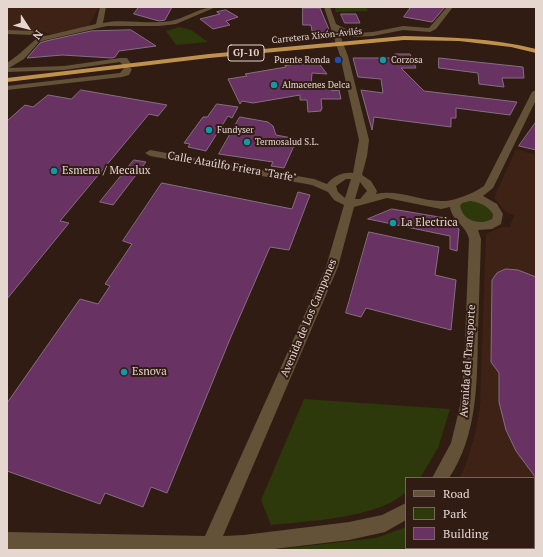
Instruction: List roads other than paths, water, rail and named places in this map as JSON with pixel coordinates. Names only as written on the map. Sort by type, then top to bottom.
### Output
[{"type":"highway","name":"Carretera Xixón-Avilés","points":[[7,80],[209,56],[374,40],[434,38],[511,45],[536,51]]},
{"type":"highway","points":[[485,42],[498,46],[523,50],[536,55]]},
{"type":"highway","name":"Carretera Xixón-Avilés","points":[[511,45],[536,44]]},
{"type":"street","points":[[100,25],[98,22],[103,7]]},
{"type":"street","points":[[7,66],[21,57],[37,41],[44,38],[100,25],[168,23],[182,20],[213,7]]},
{"type":"street","name":"Avenida de Los Campones","points":[[208,550],[332,267],[362,156],[364,140],[342,46],[327,7]]},
{"type":"street","points":[[336,28],[350,34],[358,35],[403,28],[430,30],[434,28],[450,7]]},
{"type":"street","points":[[7,32],[34,33],[44,38]]},
{"type":"street","points":[[7,70],[28,71],[120,60],[124,60],[127,66],[126,73],[122,75],[7,88]]},
{"type":"street","points":[[467,223],[483,227],[489,226],[497,221],[498,214],[488,196],[488,188],[536,92]]},
{"type":"street","name":"Calle Ataúlfo Friera \"Tarfe\"","points":[[150,153],[333,185],[337,198],[350,203]]},
{"type":"street","points":[[333,185],[344,176],[357,177],[387,195],[455,208],[473,231],[475,239]]},
{"type":"street","points":[[368,199],[372,191],[371,186]]},
{"type":"street","points":[[475,197],[488,188]]},
{"type":"street","points":[[350,203],[356,203],[387,195]]},
{"type":"street","points":[[455,208],[463,198],[475,197],[494,206]]},
{"type":"street","points":[[475,239],[483,227]]},
{"type":"street","name":"Avenida del Transporte","points":[[441,477],[445,472],[456,449],[463,427],[467,404],[475,239]]},
{"type":"street","points":[[7,542],[215,545],[244,544],[349,531],[385,523],[405,511]]},
{"type":"place","name":"Puente Ronda","points":[[338,60]]},
{"type":"place","name":"Corzosa","points":[[383,60]]},
{"type":"place","name":"Almacenes Delca","points":[[274,85]]},
{"type":"place","name":"Fundyser","points":[[209,130]]},
{"type":"place","name":"Termosalud S.L.","points":[[247,142]]},
{"type":"place","name":"Esmena / Mecalux","points":[[54,171]]},
{"type":"place","name":"La Electrica","points":[[393,223]]},
{"type":"place","name":"Esnova","points":[[124,372]]}]
